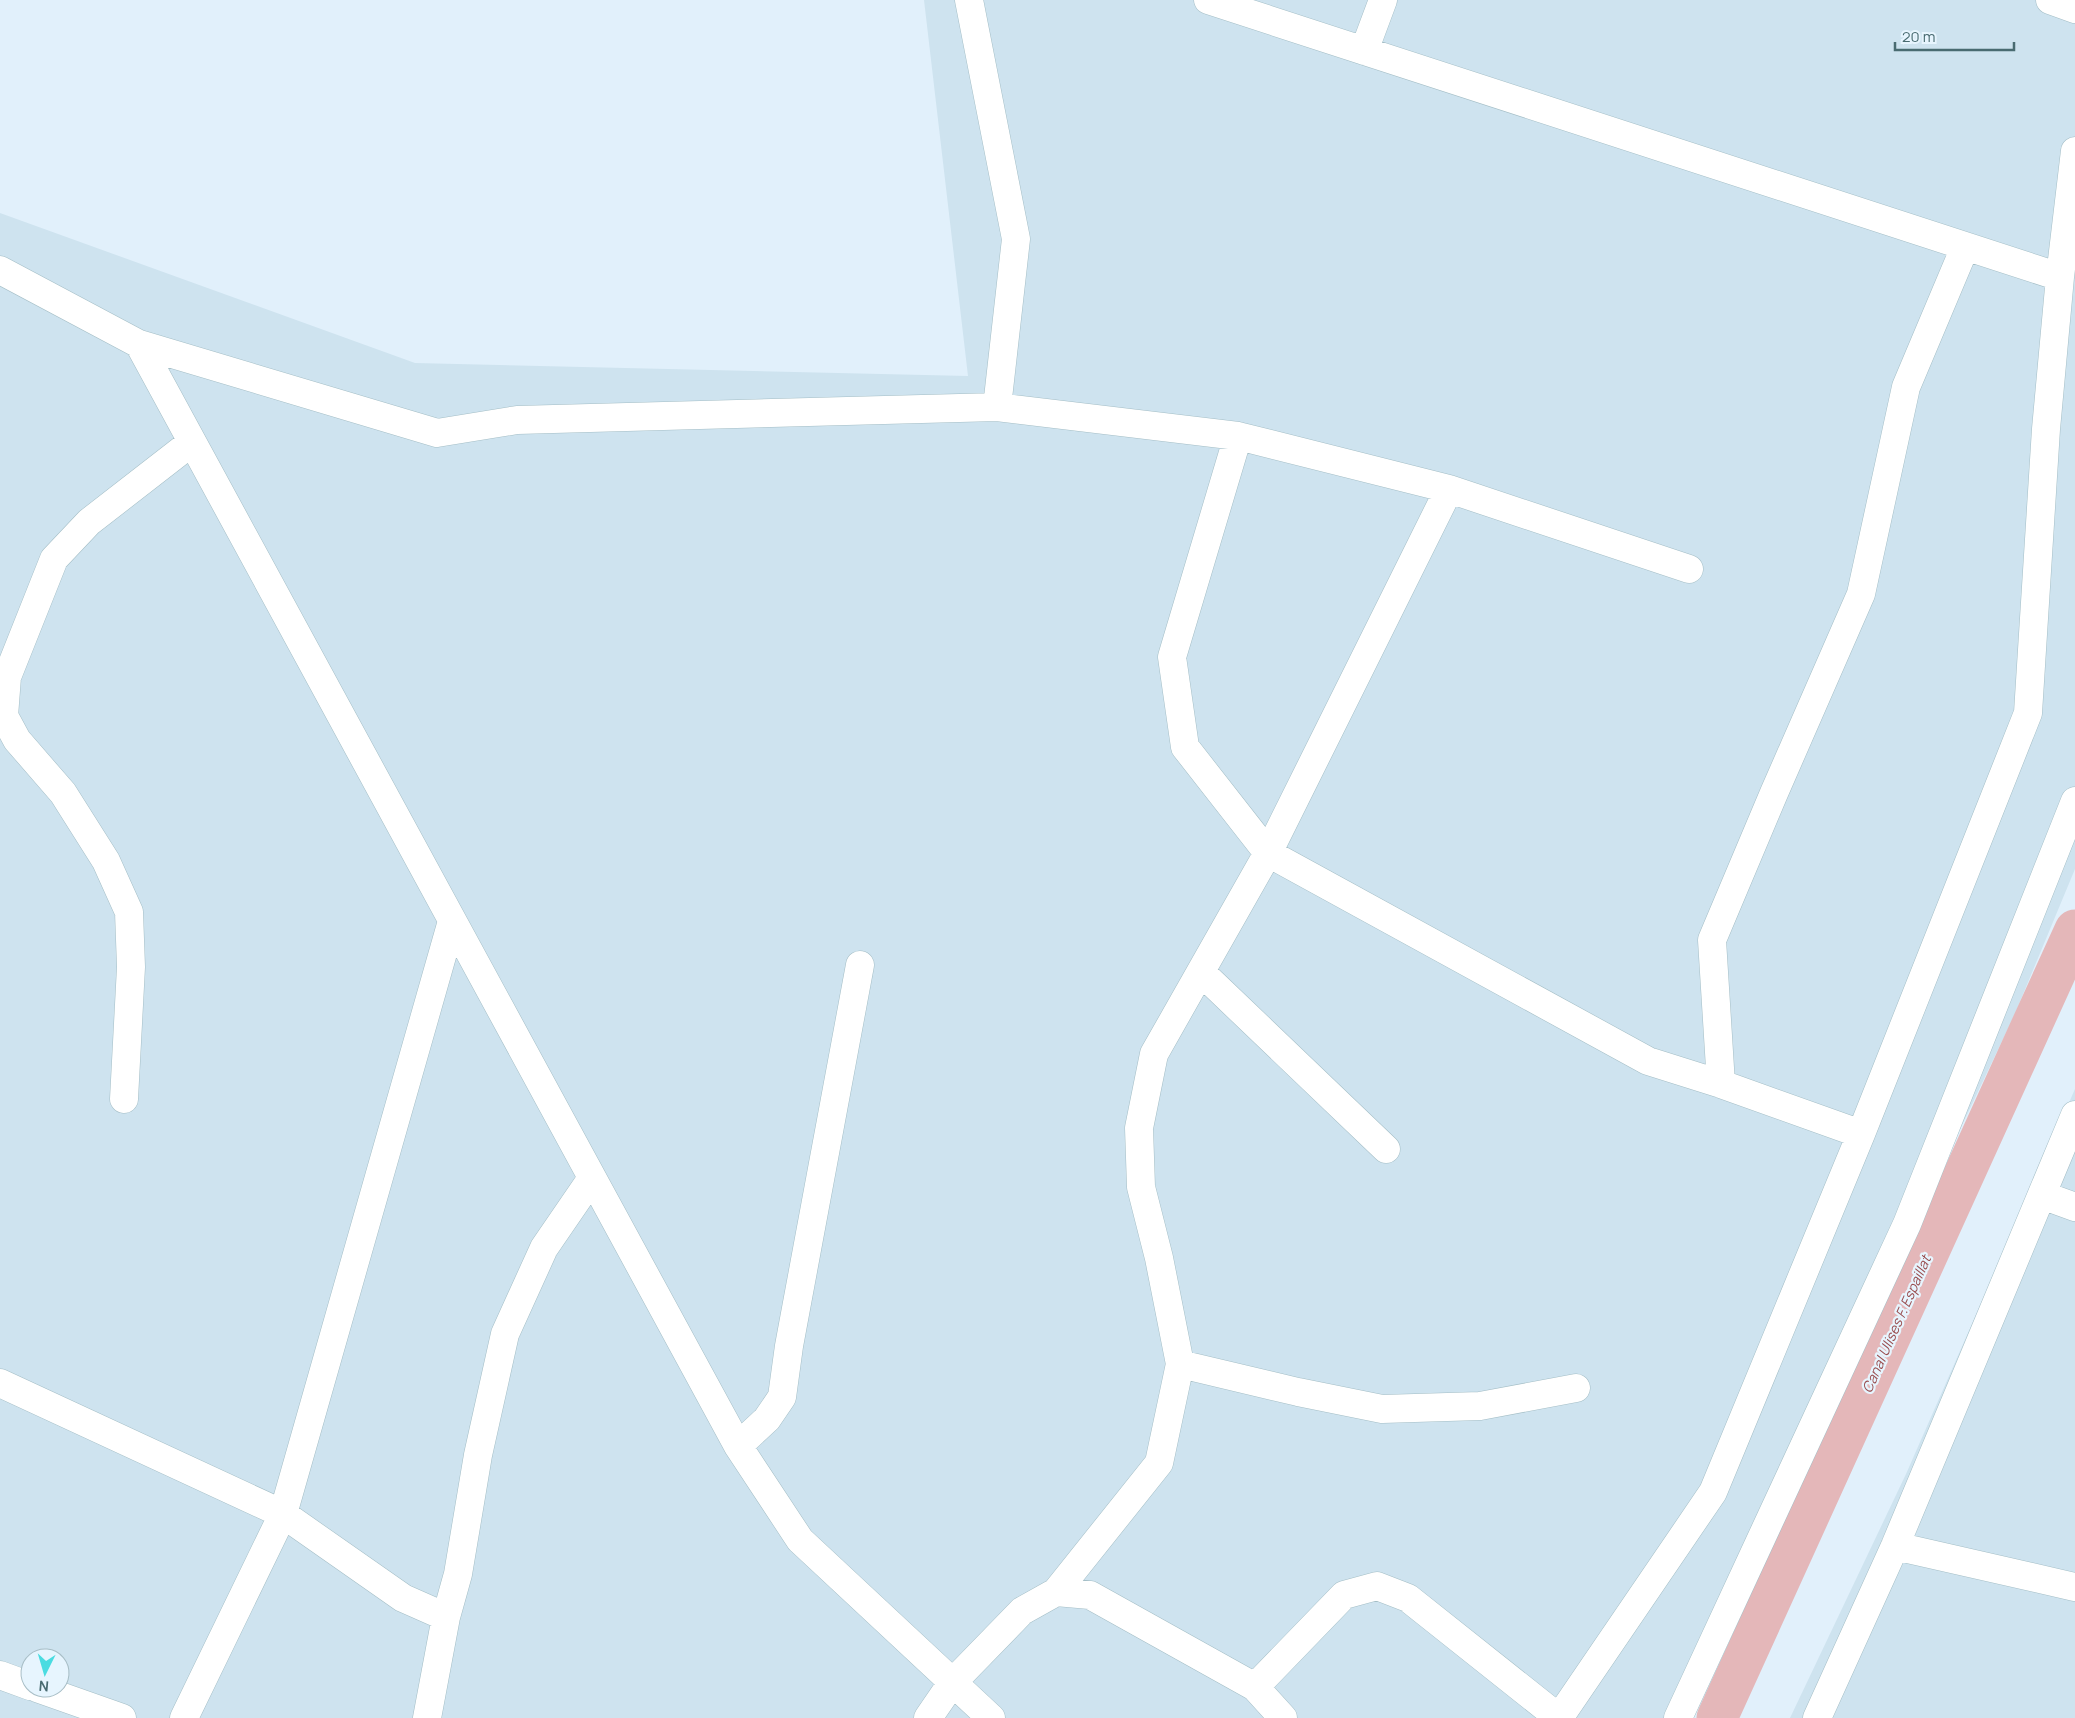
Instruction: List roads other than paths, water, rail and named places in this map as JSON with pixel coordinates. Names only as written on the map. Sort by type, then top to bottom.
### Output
[{"type":"street","points":[[969,0],[1016,239],[997,407]]},
{"type":"street","points":[[1208,0],[2060,277]]},
{"type":"street","points":[[1364,51],[1383,0]]},
{"type":"street","points":[[2050,0],[2075,9]]},
{"type":"street","points":[[1255,1687],[1344,1595],[1377,1586],[1408,1598],[1559,1718],[1713,1492],[1862,1134],[2028,713],[2046,429],[2060,277],[2075,151]]},
{"type":"street","points":[[1721,1084],[1712,940],[1861,594],[1906,387],[1965,247]]},
{"type":"street","points":[[0,270],[139,344],[437,433],[517,420],[997,407],[1238,436],[1449,489],[1689,569]]},
{"type":"street","points":[[139,344],[738,1446],[800,1540],[991,1718]]},
{"type":"street","points":[[1238,436],[1172,657],[1185,747],[1268,853],[1648,1061],[1721,1084],[1862,1134]]},
{"type":"street","points":[[124,1099],[131,967],[129,912],[102,853],[63,793],[17,740],[4,716],[7,678],[54,560],[90,522],[192,442]]},
{"type":"street","points":[[928,1718],[952,1683],[1022,1611],[1056,1592],[1159,1463],[1180,1364],[1159,1258],[1142,1187],[1138,1128],[1154,1054],[1268,853],[1449,489]]},
{"type":"street","points":[[1678,1718],[1907,1224],[2075,801]]},
{"type":"street","points":[[184,1718],[284,1514],[452,921]]},
{"type":"street","points":[[738,1446],[768,1420],[782,1397],[791,1336],[860,965]]},
{"type":"street","points":[[1201,972],[1386,1149]]},
{"type":"street","points":[[1818,1718],[1894,1546],[2075,1116]]},
{"type":"street","points":[[428,1718],[446,1617],[458,1574],[478,1455],[505,1334],[544,1248],[592,1178]]},
{"type":"street","points":[[2042,1195],[2075,1207]]},
{"type":"street","points":[[1180,1364],[1298,1392],[1382,1409],[1480,1406],[1576,1388]]},
{"type":"street","points":[[0,1383],[284,1514],[403,1598],[446,1617]]},
{"type":"street","points":[[1894,1546],[2075,1587]]},
{"type":"street","points":[[1056,1592],[1090,1595],[1255,1687],[1283,1718]]},
{"type":"street","points":[[0,1675],[20,1682]]},
{"type":"street","points":[[65,1698],[122,1718]]},
{"type":"waterway","name":"Canal Ulises F. Espaillat","points":[[1717,1718],[2075,930]]}]
